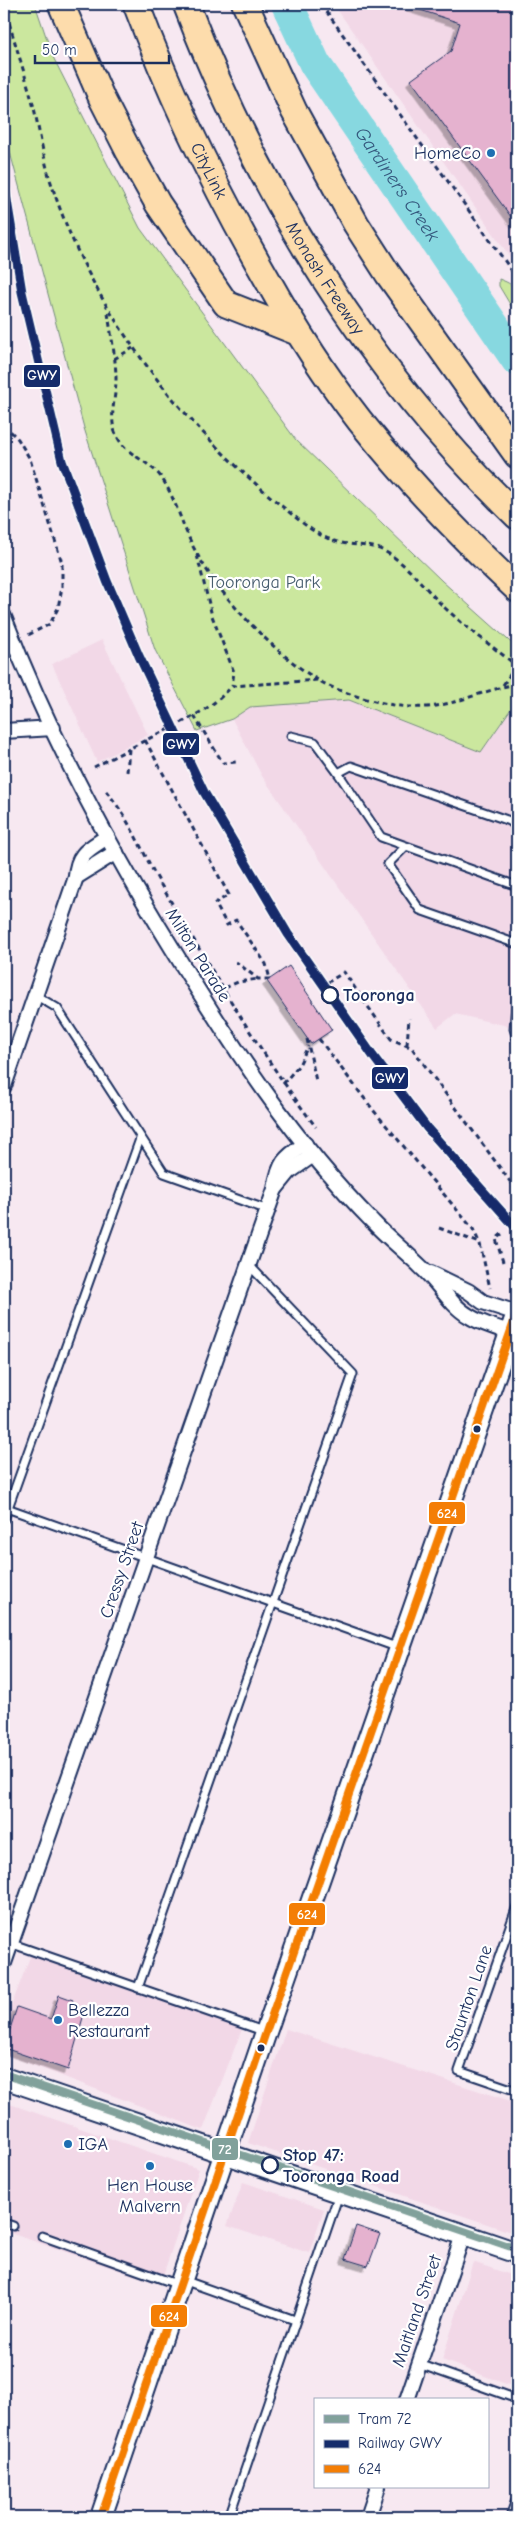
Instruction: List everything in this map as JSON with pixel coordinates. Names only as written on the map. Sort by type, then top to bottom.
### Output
[{"type":"highway","points":[[61,4],[102,99],[129,152],[158,204],[226,304],[297,332],[359,420],[395,464],[472,546],[517,589]]},
{"type":"highway","name":"CityLink","points":[[136,4],[174,101],[218,193],[297,332]]},
{"type":"highway","name":"Monash Freeway","points":[[186,4],[202,47],[257,163],[318,268],[365,338],[400,384],[476,474],[517,516]]},
{"type":"highway","points":[[246,4],[294,111],[356,224],[388,274],[517,455]]},
{"type":"main road","points":[[101,2517],[266,2032],[517,1313]]},
{"type":"main road","points":[[4,2078],[517,2253]]},
{"type":"street","name":"Milton Parade","points":[[4,617],[53,728],[107,837],[142,899],[212,1013],[260,1085],[309,1149],[372,1221],[424,1269],[469,1316],[510,1333]]},
{"type":"street","points":[[4,731],[53,728]]},
{"type":"street","points":[[4,1086],[76,877],[76,863],[107,837]]},
{"type":"street","points":[[76,877],[116,852]]},
{"type":"street","name":"Cressy Street","points":[[4,1963],[7,1942],[276,1189],[278,1171],[282,1162],[309,1149]]},
{"type":"street","name":"Milton Parade","points":[[424,1269],[468,1291],[483,1302],[517,1313]]},
{"type":"street","name":"Maitland Street","points":[[408,2398],[463,2235]]},
{"type":"street","points":[[368,2517],[378,2488]]},
{"type":"lane","points":[[291,736],[315,742],[381,837],[405,848],[517,886]]},
{"type":"lane","points":[[338,773],[351,766],[510,820],[517,827]]},
{"type":"lane","points":[[405,848],[388,864],[420,910],[517,944]]},
{"type":"lane","points":[[517,993],[514,1029],[517,1039]]},
{"type":"lane","points":[[35,995],[57,1008],[164,1173],[268,1210]]},
{"type":"lane","points":[[4,1519],[6,1507],[140,1138]]},
{"type":"lane","points":[[138,1988],[353,1374],[249,1265]]},
{"type":"lane","points":[[6,1507],[273,1605],[399,1648]]},
{"type":"lane","name":"Staunton Lane","points":[[517,1906],[459,2071],[517,2091]]},
{"type":"lane","points":[[7,1942],[266,2032]]},
{"type":"lane","points":[[229,2517],[339,2193]]},
{"type":"lane","points":[[4,2223],[13,2226]]},
{"type":"lane","points":[[42,2236],[296,2320]]},
{"type":"lane","points":[[419,2364],[517,2399]]},
{"type":"lane","points":[[510,2517],[517,2497]]},
{"type":"path","points":[[321,4],[517,278]]},
{"type":"path","points":[[4,6],[33,106],[49,176],[84,263],[108,310],[133,348],[185,413],[239,468],[299,520],[331,540],[370,546],[391,555],[451,613],[517,666],[503,686]]},
{"type":"path","points":[[108,310],[116,390],[113,414],[114,428],[118,439],[125,450],[160,476],[196,553],[225,596],[263,635],[318,680],[376,701],[424,708],[456,703],[503,686],[517,684]]},
{"type":"path","points":[[114,359],[133,348]]},
{"type":"path","points":[[4,425],[18,439],[30,459],[62,563],[62,587],[58,608],[50,624],[14,643]]},
{"type":"path","points":[[94,767],[194,716],[221,698],[232,686],[234,672],[212,616],[196,553]]},
{"type":"path","points":[[232,686],[318,680]]},
{"type":"path","points":[[194,716],[223,763],[236,762]]},
{"type":"path","points":[[145,740],[229,895],[215,903],[228,925],[236,920],[266,964],[270,979],[238,982],[225,988]]},
{"type":"path","points":[[127,772],[129,749]]},
{"type":"path","points":[[106,791],[117,804],[162,887],[283,1084],[316,1127]]},
{"type":"path","points":[[236,962],[258,979]]},
{"type":"path","points":[[327,983],[344,972],[391,1039],[396,1043],[407,1045],[517,1191]]},
{"type":"path","points":[[407,1045],[410,1018]]},
{"type":"path","points":[[307,1039],[316,1080]]},
{"type":"path","points":[[319,1039],[374,1111],[473,1229],[480,1244],[491,1292]]},
{"type":"path","points":[[283,1084],[299,1064],[308,1046]]},
{"type":"path","points":[[439,1228],[480,1244]]},
{"type":"path","points":[[502,1234],[496,1240],[503,1262]]},
{"type":"shaded area","points":[[333,4],[517,4],[517,267],[339,12]]},
{"type":"shaded area","points":[[102,640],[148,735],[97,762],[52,664]]},
{"type":"shaded area","points":[[349,700],[481,752],[517,700],[517,1028],[455,1014],[437,1028],[262,776],[232,719],[250,707]]},
{"type":"shaded area","points":[[33,1949],[242,2029],[203,2130],[4,2054],[4,2025]]},
{"type":"shaded area","points":[[286,2029],[517,2103],[517,2234],[248,2143]]},
{"type":"shaded area","points":[[4,2102],[199,2169],[160,2284],[4,2231]]},
{"type":"shaded area","points":[[243,2182],[324,2209],[309,2253],[227,2226]]},
{"type":"shaded area","points":[[473,2262],[517,2277],[517,2388],[442,2360]]},
{"type":"green space","name":"Tooronga Park","points":[[4,4],[35,4],[53,57],[140,228],[296,440],[442,581],[517,648],[517,700],[481,752],[349,700],[250,707],[232,719],[197,731],[155,650],[84,428],[11,156],[4,127]]},
{"type":"green space","points":[[499,279],[511,285],[516,292],[517,316],[499,286]]},
{"type":"building","name":"HomeCo","points":[[411,4],[517,4],[517,225],[411,80],[451,51],[460,23],[411,7]]},
{"type":"building","points":[[289,966],[332,1030],[311,1044],[267,981]]},
{"type":"building","points":[[59,1995],[73,2000],[70,2009],[84,2014],[68,2070],[4,2048],[17,2007],[51,2019]]},
{"type":"building","points":[[356,2226],[380,2234],[368,2266],[345,2259]]},
{"type":"waterway","name":"Gardiners Creek","points":[[287,4],[315,64],[517,360]]},
{"type":"tram line","name":"72","points":[[4,2074],[517,2249]]},
{"type":"rail line","name":"GWY","points":[[4,182],[22,292],[62,461],[107,581],[139,656],[204,792],[288,934],[373,1056],[427,1128],[517,1229]]},
{"type":"transit line","name":"624","points":[[101,2517],[266,2032],[517,1313]]},
{"type":"place","name":"HomeCo","points":[[491,153]]},
{"type":"place","name":"Tooronga","points":[[330,995]]},
{"type":"place","name":"Bellezza Restaurant","points":[[58,2020]]},
{"type":"place","name":"IGA","points":[[68,2144]]},
{"type":"place","name":"Stop 47: Tooronga Road","points":[[270,2165]]},
{"type":"place","name":"Hen House Malvern","points":[[150,2166]]}]
